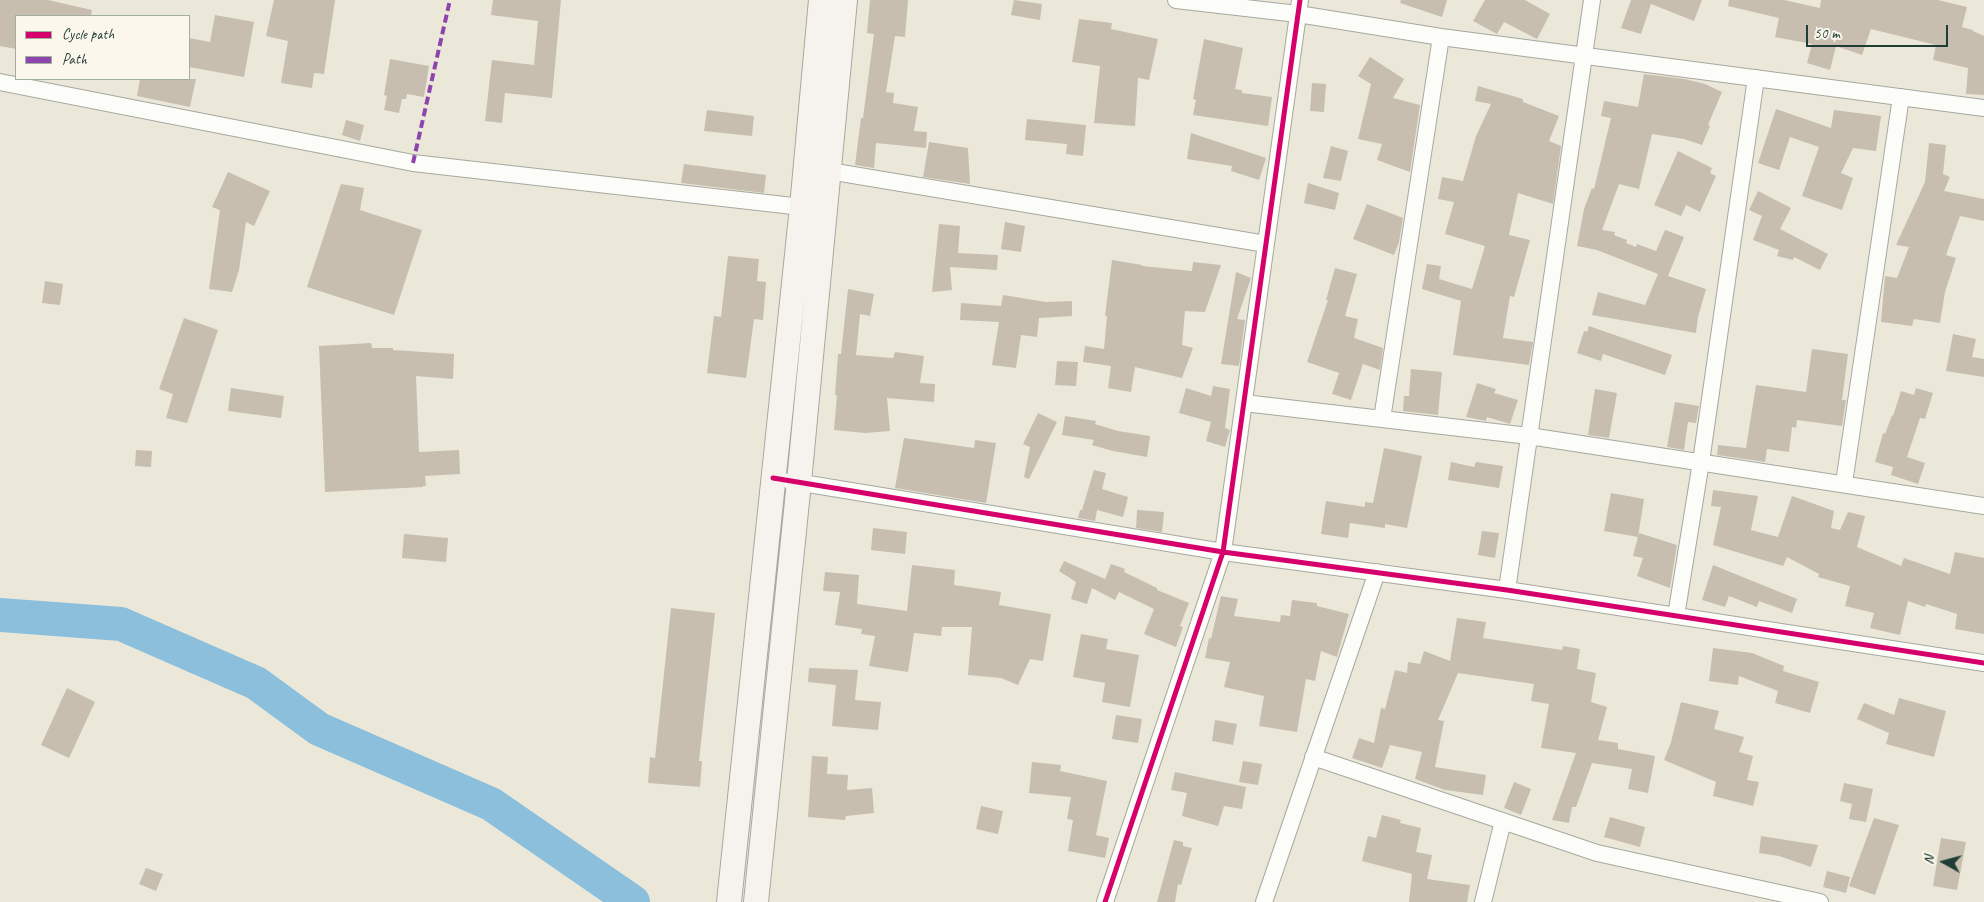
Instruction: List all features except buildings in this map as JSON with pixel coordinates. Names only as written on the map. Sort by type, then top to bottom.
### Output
[{"type":"main road","points":[[729,902],[802,207],[821,0]]},
{"type":"main road","points":[[756,902],[799,482],[845,0]]},
{"type":"street","points":[[1176,0],[1299,7],[1441,37],[1984,108]]},
{"type":"street","points":[[1507,590],[1592,0]]},
{"type":"street","points":[[1105,902],[1223,552],[1299,7]]},
{"type":"street","points":[[1382,419],[1441,37]]},
{"type":"street","points":[[1676,616],[1702,462],[1756,78]]},
{"type":"street","points":[[0,82],[413,163],[802,207]]},
{"type":"street","points":[[1844,483],[1901,97]]},
{"type":"street","points":[[829,171],[1266,244]]},
{"type":"street","points":[[1244,403],[1529,436],[1984,506]]},
{"type":"street","points":[[773,478],[1223,552],[1507,590],[1984,663]]},
{"type":"street","points":[[1264,902],[1377,572]]},
{"type":"street","points":[[1313,757],[1597,853],[1820,902]]},
{"type":"street","points":[[1483,902],[1503,821]]},
{"type":"waterway","points":[[0,615],[121,624],[256,683],[319,729],[491,804],[633,902]]},
{"type":"marked path","points":[[413,163],[450,0]]},
{"type":"cycle path","points":[[1105,902],[1223,552],[1300,0]]},
{"type":"cycle path","points":[[773,478],[1223,552],[1507,590],[1984,663]]}]
